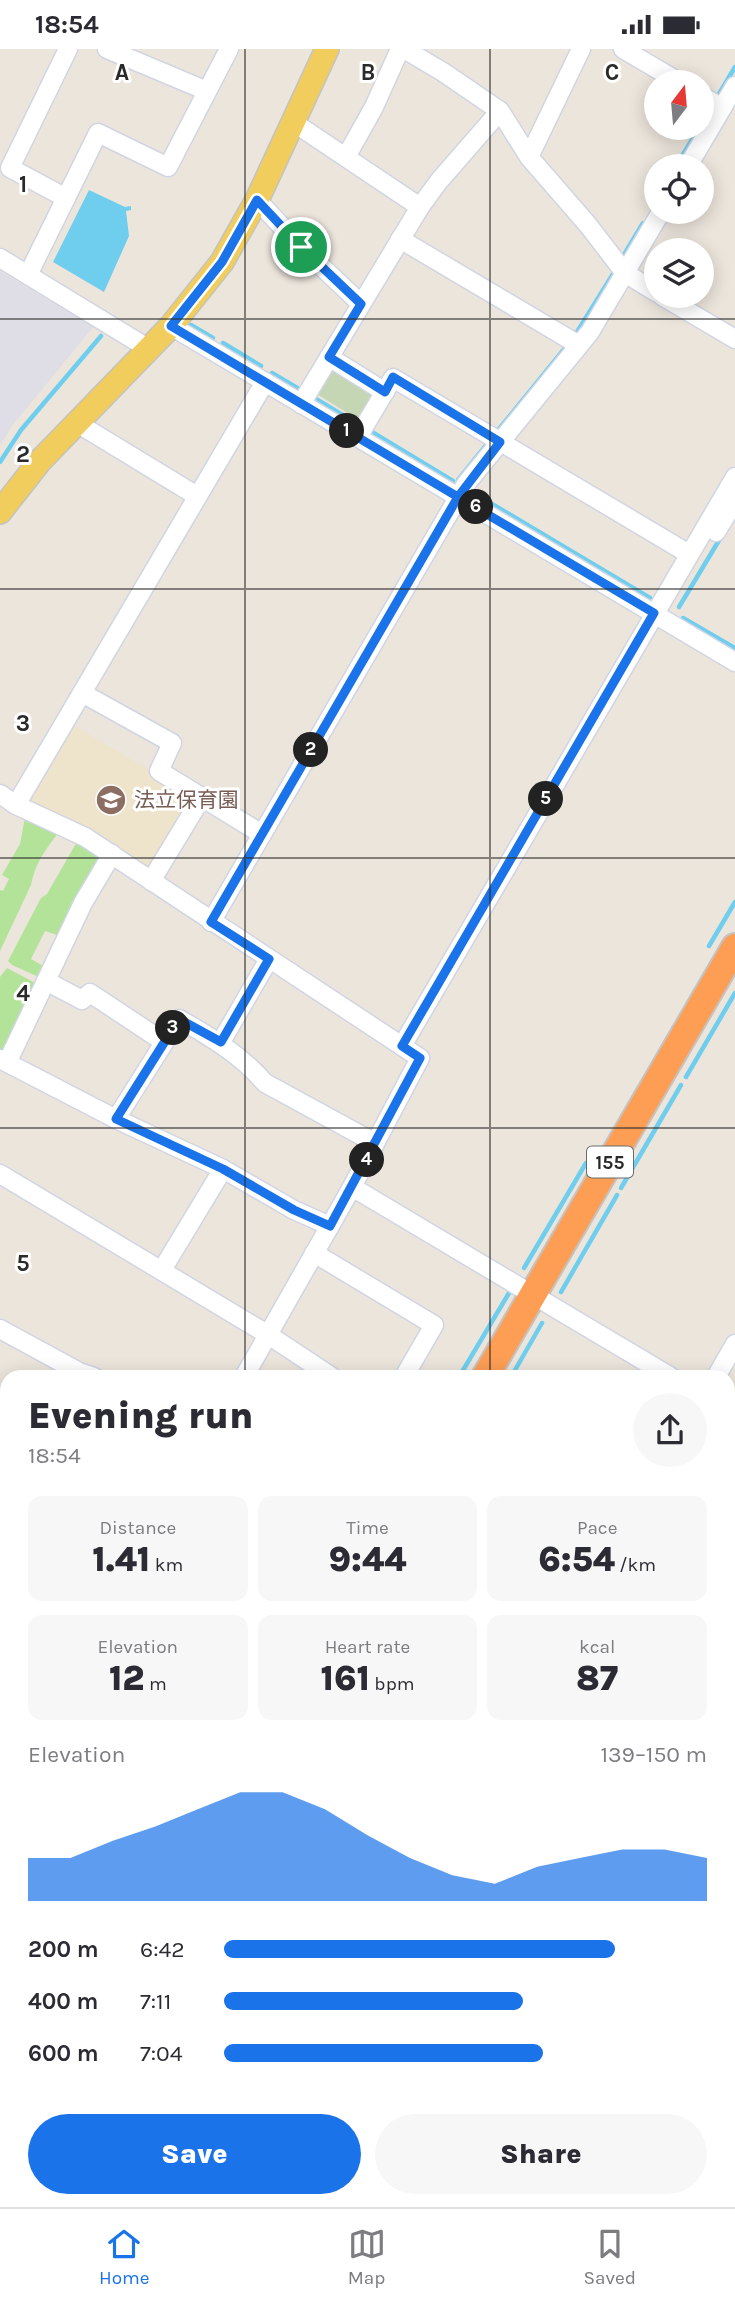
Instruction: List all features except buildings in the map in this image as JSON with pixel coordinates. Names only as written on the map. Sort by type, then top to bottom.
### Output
[{"type":"highway","name":"155","points":[[489,1370],[735,947]]},
{"type":"main road","points":[[0,512],[40,461],[171,326],[222,262],[257,200],[327,49]]},
{"type":"street","points":[[66,198],[10,168],[68,49]]},
{"type":"street","points":[[107,49],[207,91]]},
{"type":"street","points":[[28,275],[98,133],[168,167],[229,49]]},
{"type":"street","points":[[346,157],[402,49],[500,111],[529,157],[625,273],[644,285]]},
{"type":"street","points":[[529,157],[581,49]]},
{"type":"street","points":[[623,49],[659,70]]},
{"type":"street","points":[[695,154],[735,86]]},
{"type":"street","points":[[714,103],[722,108]]},
{"type":"street","points":[[301,404],[420,207],[500,111]]},
{"type":"street","points":[[293,122],[420,207]]},
{"type":"street","points":[[257,200],[301,247],[361,304]]},
{"type":"street","points":[[211,922],[458,497],[590,332],[654,224]]},
{"type":"street","points":[[400,239],[579,345]]},
{"type":"street","points":[[0,258],[149,349]]},
{"type":"street","points":[[682,308],[735,339]]},
{"type":"street","points":[[171,326],[735,662]]},
{"type":"street","points":[[329,357],[385,392]]},
{"type":"street","points":[[358,437],[393,377],[689,554]]},
{"type":"street","points":[[16,805],[265,382]]},
{"type":"street","points":[[77,423],[197,496]]},
{"type":"street","points":[[659,616],[689,554],[735,477]]},
{"type":"street","points":[[402,1046],[659,616],[732,512]]},
{"type":"street","points":[[82,693],[172,743],[159,771],[262,834]]},
{"type":"street","points":[[0,794],[16,805],[85,837],[420,1058],[352,1187],[248,1370]]},
{"type":"street","points":[[151,881],[202,797]]},
{"type":"street","points":[[112,854],[83,902],[46,981],[4,1060],[116,1119],[223,1169],[294,1210],[330,1226]]},
{"type":"street","points":[[221,1042],[269,959]]},
{"type":"street","points":[[46,981],[82,1000],[90,993],[164,1042]]},
{"type":"street","points":[[116,1119],[179,1019],[221,1042],[265,1083],[375,1143]]},
{"type":"street","points":[[162,1271],[223,1169]]},
{"type":"street","points":[[0,1174],[267,1334],[321,1370]]},
{"type":"street","points":[[352,1187],[659,1370]]},
{"type":"street","points":[[314,1253],[434,1325],[408,1370]]},
{"type":"street","points":[[0,1329],[75,1370]]},
{"type":"street","points":[[720,1370],[735,1345]]},
{"type":"shaded area","points":[[0,271],[93,327],[12,426],[0,446]]},
{"type":"shaded area","name":"法立保育園","points":[[71,724],[195,797],[154,872],[24,804]]},
{"type":"green space","points":[[335,367],[375,392],[363,418],[357,419],[317,394],[330,368]]},
{"type":"green space","points":[[25,817],[59,832],[38,863],[31,885],[0,951],[0,890],[3,891],[9,879],[2,875],[20,844]]},
{"type":"green space","points":[[78,840],[96,850],[100,859],[63,937],[45,931],[31,959],[47,968],[41,978],[8,961],[41,898],[47,894]]},
{"type":"green space","points":[[7,968],[39,985],[6,1056],[0,1055],[0,977]]},
{"type":"water","points":[[89,190],[125,207],[131,206],[131,210],[126,211],[129,236],[104,292],[53,262]]},
{"type":"waterway","points":[[719,94],[735,67]]},
{"type":"waterway","points":[[683,154],[692,140]]},
{"type":"waterway","points":[[622,258],[643,223]]},
{"type":"waterway","points":[[577,332],[613,274]]},
{"type":"waterway","points":[[191,325],[213,338]]},
{"type":"waterway","points":[[0,462],[21,430],[101,336]]},
{"type":"waterway","points":[[223,343],[261,366]]},
{"type":"waterway","points":[[499,429],[565,348]]},
{"type":"waterway","points":[[272,373],[299,389]]},
{"type":"waterway","points":[[316,399],[356,423]]},
{"type":"waterway","points":[[372,432],[453,481]]},
{"type":"waterway","points":[[458,480],[487,444]]},
{"type":"waterway","points":[[477,495],[650,598]]},
{"type":"waterway","points":[[679,607],[721,537]]},
{"type":"waterway","points":[[683,618],[735,648]]},
{"type":"waterway","points":[[709,946],[735,902]]},
{"type":"waterway","points":[[686,1077],[735,993]]},
{"type":"waterway","points":[[621,1188],[681,1085]]},
{"type":"waterway","points":[[524,1268],[586,1163]]},
{"type":"waterway","points":[[561,1292],[617,1195]]},
{"type":"waterway","points":[[463,1370],[509,1293]]},
{"type":"waterway","points":[[515,1370],[542,1323]]},
{"type":"place","name":"法立保育園","points":[[111,800]]},
{"type":"route","points":[[301,247],[257,200],[222,262],[171,326],[458,497],[211,922],[269,959],[221,1042],[179,1019],[116,1119],[223,1169],[294,1210],[330,1226],[420,1058],[402,1046],[654,613],[458,497],[500,442],[393,377],[385,392],[329,357],[361,304],[301,247]]}]
